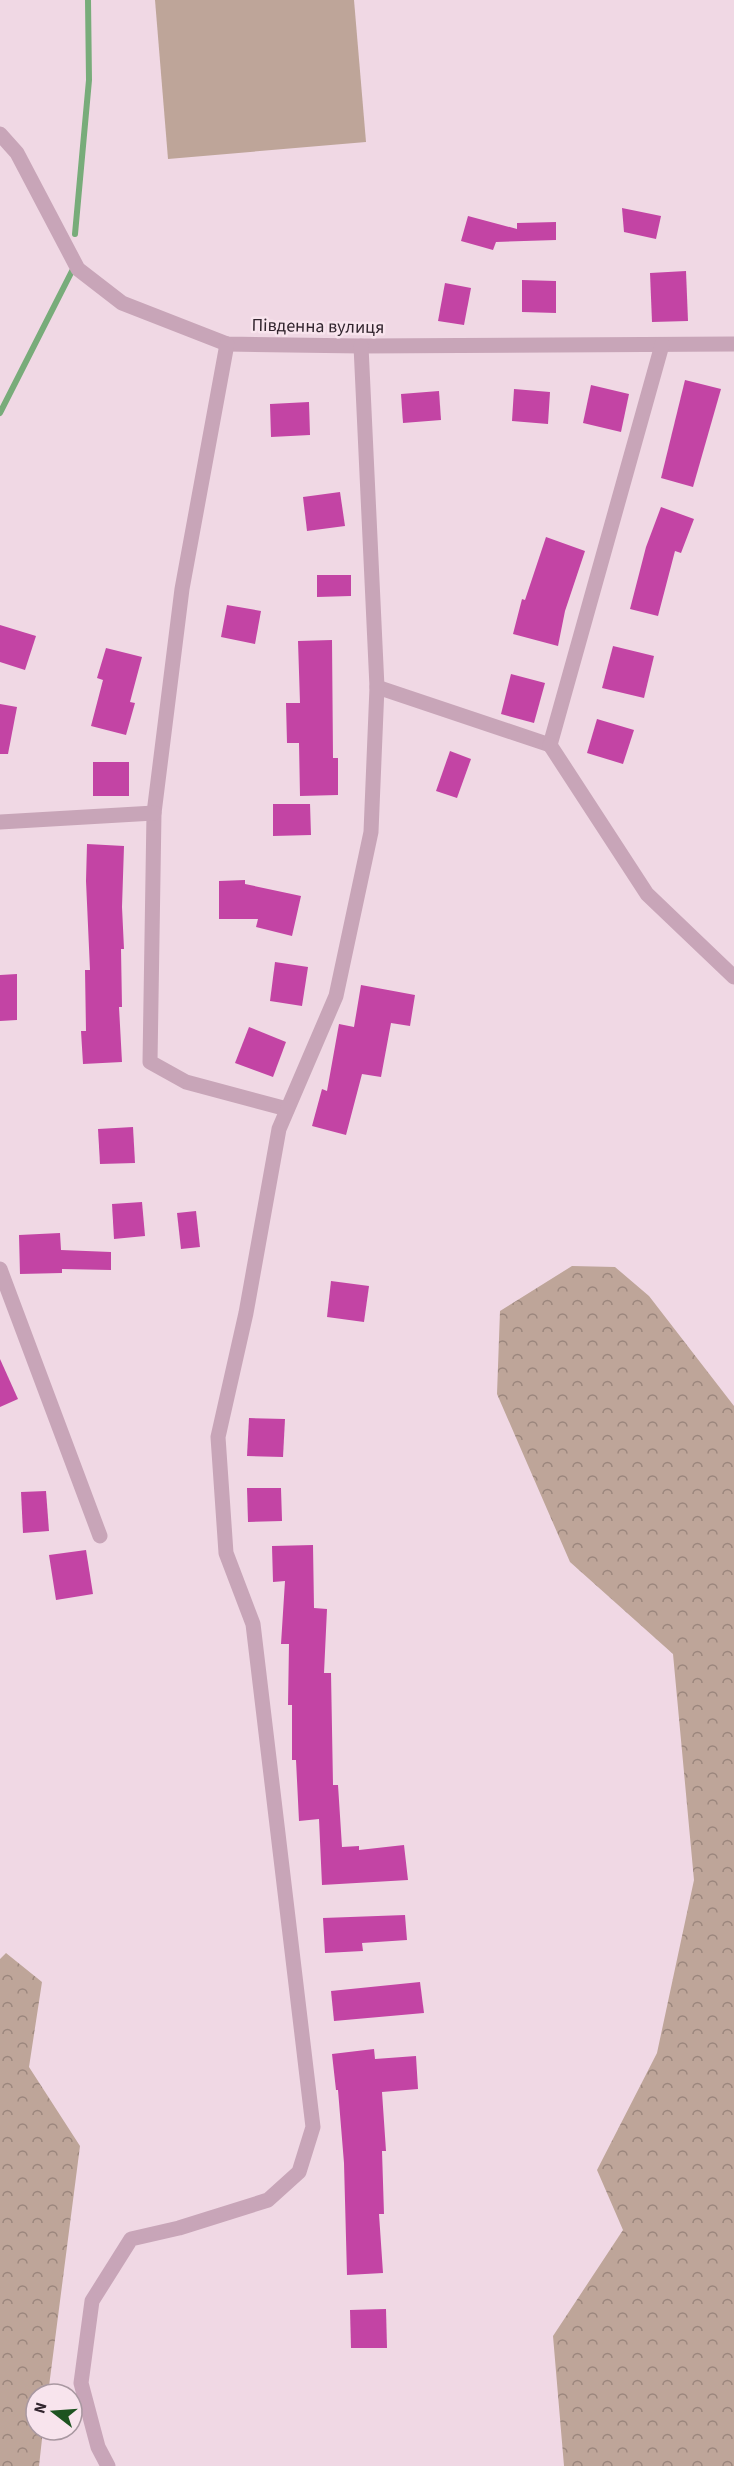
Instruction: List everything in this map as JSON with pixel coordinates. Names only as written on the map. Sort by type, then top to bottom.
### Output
[{"type":"street","name":"Південна вулиця","points":[[0,134],[17,153],[78,269],[122,303],[227,344],[361,346],[734,344]]},
{"type":"street","points":[[227,344],[182,589],[154,813],[150,1062],[186,1082],[287,1109]]},
{"type":"street","points":[[550,745],[662,345]]},
{"type":"street","points":[[108,2466],[99,2447],[81,2383],[92,2301],[131,2239],[179,2228],[268,2200],[299,2172],[313,2127],[253,1624],[226,1553],[218,1437],[246,1313],[279,1129],[336,996],[372,832],[377,687],[361,346]]},
{"type":"street","points":[[377,687],[550,745],[647,894],[734,977]]},
{"type":"street","points":[[0,822],[154,813]]},
{"type":"street","points":[[0,1269],[100,1536]]},
{"type":"green space","points":[[155,0],[354,0],[366,142],[168,159]]},
{"type":"green space","points":[[572,1266],[615,1267],[649,1296],[734,1406],[734,2466],[564,2466],[553,2336],[623,2230],[597,2170],[657,2053],[694,1880],[673,1654],[570,1562],[497,1394],[500,1311]]},
{"type":"green space","points":[[6,1953],[42,1982],[29,2067],[80,2146],[50,2382],[24,2382],[24,2442],[42,2442],[39,2466],[0,2466],[0,1959]]},
{"type":"building","points":[[622,208],[661,216],[656,239],[624,232]]},
{"type":"building","points":[[468,216],[517,229],[517,223],[556,222],[556,240],[496,242],[493,250],[461,241]]},
{"type":"building","points":[[686,271],[688,321],[652,322],[650,273]]},
{"type":"building","points":[[522,280],[556,281],[556,313],[522,312]]},
{"type":"building","points":[[445,283],[471,288],[464,325],[438,321]]},
{"type":"building","points":[[685,380],[721,389],[693,487],[661,478]]},
{"type":"building","points":[[591,385],[629,394],[621,432],[583,423]]},
{"type":"building","points":[[514,389],[550,392],[548,424],[512,421]]},
{"type":"building","points":[[439,391],[441,420],[403,423],[401,394]]},
{"type":"building","points":[[309,402],[310,435],[271,437],[270,404]]},
{"type":"building","points":[[340,492],[345,526],[307,531],[303,497]]},
{"type":"building","points":[[661,507],[694,519],[681,553],[675,551],[658,616],[630,609],[646,547]]},
{"type":"building","points":[[546,537],[585,551],[565,611],[558,646],[513,634],[522,599],[525,600]]},
{"type":"building","points":[[317,575],[351,575],[351,596],[317,597]]},
{"type":"building","points":[[227,605],[261,611],[255,644],[221,637]]},
{"type":"building","points":[[0,625],[36,636],[25,670],[0,662]]},
{"type":"building","points":[[332,640],[333,758],[338,758],[338,795],[300,796],[299,743],[287,743],[286,703],[300,703],[298,641]]},
{"type":"building","points":[[613,646],[654,656],[644,698],[602,688]]},
{"type":"building","points":[[106,648],[142,657],[130,702],[135,703],[126,735],[91,726],[103,680],[97,678]]},
{"type":"building","points":[[511,674],[545,683],[534,723],[501,714]]},
{"type":"building","points":[[0,704],[17,707],[8,754],[0,754]]},
{"type":"building","points":[[597,719],[634,730],[623,764],[587,753]]},
{"type":"building","points":[[450,751],[471,759],[457,798],[436,791]]},
{"type":"building","points":[[93,762],[129,762],[129,796],[93,796]]},
{"type":"building","points":[[273,804],[310,804],[311,835],[273,836]]},
{"type":"building","points":[[87,844],[124,846],[122,907],[124,949],[121,949],[122,1007],[119,1007],[122,1062],[83,1064],[81,1031],[86,1031],[85,970],[90,970],[86,881]]},
{"type":"building","points":[[245,880],[245,884],[301,896],[292,936],[256,927],[258,919],[219,919],[219,881]]},
{"type":"building","points":[[275,962],[308,967],[302,1006],[270,1001]]},
{"type":"building","points":[[17,974],[17,1020],[0,1021],[0,975]]},
{"type":"building","points":[[361,985],[415,995],[410,1026],[391,1023],[381,1077],[362,1074],[346,1135],[312,1126],[322,1089],[327,1091],[339,1024],[354,1027]]},
{"type":"building","points":[[249,1027],[286,1042],[273,1077],[235,1063]]},
{"type":"building","points":[[133,1127],[135,1163],[100,1164],[98,1129]]},
{"type":"building","points":[[142,1202],[145,1236],[114,1239],[112,1204]]},
{"type":"building","points":[[196,1211],[200,1247],[181,1249],[177,1213]]},
{"type":"building","points":[[60,1233],[61,1250],[111,1252],[111,1270],[62,1269],[62,1273],[20,1274],[19,1235]]},
{"type":"building","points":[[331,1281],[369,1286],[364,1322],[327,1317]]},
{"type":"building","points":[[0,1359],[18,1399],[0,1407]]},
{"type":"building","points":[[249,1418],[285,1419],[283,1457],[247,1456]]},
{"type":"building","points":[[247,1488],[281,1488],[282,1521],[248,1522]]},
{"type":"building","points":[[46,1491],[49,1531],[23,1533],[21,1492]]},
{"type":"building","points":[[313,1545],[314,1608],[327,1609],[324,1673],[331,1673],[333,1785],[338,1785],[342,1847],[359,1846],[359,1850],[404,1845],[408,1880],[322,1885],[319,1819],[299,1821],[296,1760],[292,1760],[292,1705],[288,1705],[289,1644],[281,1644],[285,1581],[273,1582],[272,1546]]},
{"type":"building","points":[[86,1550],[93,1594],[56,1600],[49,1555]]},
{"type":"building","points":[[405,1915],[407,1940],[362,1943],[363,1951],[325,1953],[323,1918]]},
{"type":"building","points":[[420,1982],[424,2013],[334,2021],[331,1991]]},
{"type":"building","points":[[374,2049],[375,2059],[416,2056],[418,2089],[382,2092],[386,2151],[382,2151],[384,2214],[379,2214],[383,2273],[347,2275],[344,2163],[338,2090],[336,2090],[332,2054]]},
{"type":"building","points":[[386,2309],[387,2348],[351,2348],[350,2310]]},
{"type":"waterway","points":[[75,234],[89,80],[88,0]]},
{"type":"waterway","points":[[0,413],[72,271]]}]
